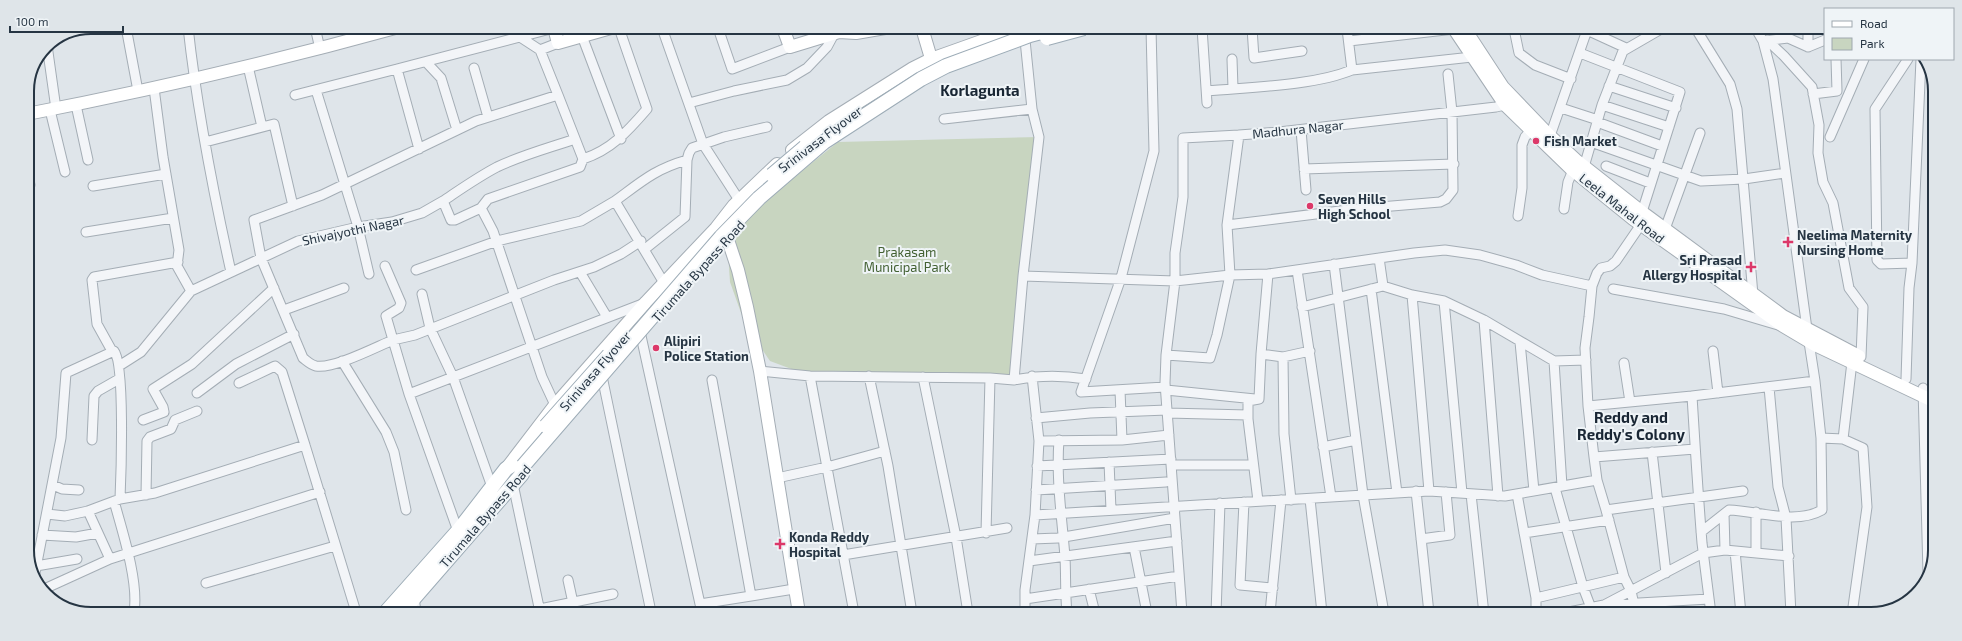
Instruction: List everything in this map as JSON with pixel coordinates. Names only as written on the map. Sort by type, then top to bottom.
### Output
[{"type":"main road","name":"Srinivasa Flyover","points":[[516,471],[738,209],[788,160],[844,117],[919,71],[942,59],[1028,34]]},
{"type":"main road","name":"Srinivasa Flyover","points":[[516,471],[721,237],[759,198],[824,142],[921,79],[946,66],[1037,34]]},
{"type":"main road","name":"Srinivasa Flyover","points":[[1005,44],[1013,48],[1063,34]]},
{"type":"main road","name":"Tirumala Bypass Road","points":[[391,607],[461,536],[492,487],[516,471]]},
{"type":"main road","name":"Tirumala Bypass Road","points":[[406,607],[461,536],[516,471]]},
{"type":"street","points":[[127,34],[138,91]]},
{"type":"street","points":[[189,34],[194,78],[214,196],[231,272]]},
{"type":"street","points":[[317,34],[320,49]]},
{"type":"street","points":[[34,113],[154,88],[320,49],[374,34]]},
{"type":"street","points":[[295,95],[531,34]]},
{"type":"street","points":[[556,34],[558,43]]},
{"type":"street","points":[[540,50],[590,34]]},
{"type":"street","points":[[583,159],[598,154],[621,139],[647,109],[615,34]]},
{"type":"street","points":[[664,34],[703,144],[739,200]]},
{"type":"street","points":[[720,34],[732,69],[790,47],[834,34]]},
{"type":"street","points":[[786,34],[790,47]]},
{"type":"street","points":[[689,103],[787,80],[807,68],[827,47],[834,34]]},
{"type":"street","points":[[924,34],[937,75]]},
{"type":"street","name":"Tirumala Bypass Road","points":[[516,471],[555,405],[646,302],[716,228],[739,200],[787,154],[829,121],[913,68],[931,59],[1001,34]]},
{"type":"street","points":[[1014,380],[1023,276],[1039,137],[1032,109],[1028,34]]},
{"type":"street","name":"Tirumala Bypass Road","points":[[516,471],[603,381],[727,237],[762,200],[836,139],[924,82],[1028,34]]},
{"type":"street","points":[[1151,34],[1154,151],[1121,278],[1081,392],[1165,388],[1259,399]]},
{"type":"street","points":[[1202,34],[1207,103]]},
{"type":"street","points":[[1252,34],[1254,58],[1302,51]]},
{"type":"street","points":[[1348,34],[1352,70]]},
{"type":"street","points":[[1349,41],[1410,34]]},
{"type":"street","name":"Leela Mahal Road","points":[[1457,34],[1504,103],[1530,131],[1786,323],[1807,329],[1857,360],[1928,394]]},
{"type":"street","name":"Leela Mahal Road","points":[[1468,34],[1503,87],[1504,103]]},
{"type":"street","points":[[1515,34],[1519,53],[1535,65],[1571,79]]},
{"type":"street","points":[[1550,136],[1586,34]]},
{"type":"street","points":[[1596,34],[1626,48]]},
{"type":"street","points":[[1564,209],[1568,182],[1579,168],[1591,142],[1602,105],[1622,51],[1652,34]]},
{"type":"street","points":[[1699,34],[1730,84],[1737,109],[1753,294]]},
{"type":"street","points":[[1760,34],[1784,56],[1812,87],[1819,125],[1818,153],[1823,182],[1833,203],[1849,288],[1863,307],[1857,360],[1843,439]]},
{"type":"street","points":[[1765,40],[1787,34],[1808,47]]},
{"type":"street","points":[[1808,34],[1808,47]]},
{"type":"street","points":[[582,36],[621,139]]},
{"type":"street","points":[[443,201],[451,220],[455,220],[481,208],[488,199],[580,167],[583,159],[540,50],[520,37]]},
{"type":"street","points":[[1765,40],[1773,79],[1807,329]]},
{"type":"street","points":[[1808,47],[1824,40]]},
{"type":"street","points":[[1580,53],[1615,68],[1679,91],[1676,108],[1650,183],[1643,217],[1616,261],[1610,266],[1601,268],[1597,273],[1592,286],[1585,348],[1588,406],[1596,480],[1634,607]]},
{"type":"street","points":[[48,55],[53,109],[66,172]]},
{"type":"street","points":[[1207,91],[1337,76],[1352,70],[1472,57]]},
{"type":"street","points":[[1232,59],[1233,88]]},
{"type":"street","points":[[1813,94],[1837,91],[1836,60]]},
{"type":"street","points":[[1830,137],[1864,60]]},
{"type":"street","points":[[1907,60],[1875,109],[1877,260],[1881,264],[1912,263]]},
{"type":"street","points":[[426,62],[441,78],[457,130]]},
{"type":"street","points":[[1906,379],[1909,288],[1912,263],[1922,65]]},
{"type":"street","points":[[248,66],[262,127]]},
{"type":"street","points":[[474,68],[488,117]]},
{"type":"street","points":[[398,69],[419,149]]},
{"type":"street","points":[[1227,225],[1356,209],[1440,202],[1446,200],[1454,190],[1452,112],[1448,74]]},
{"type":"street","points":[[1609,86],[1676,108]]},
{"type":"street","points":[[119,366],[141,352],[191,291],[177,266],[179,250],[166,174],[154,88]]},
{"type":"street","points":[[316,90],[358,226],[369,274]]},
{"type":"street","points":[[558,95],[488,117],[457,130],[345,184],[293,206],[254,220],[261,258],[303,358],[310,364],[318,366],[342,361],[393,340],[414,335],[514,295],[580,272],[643,245],[685,217],[687,160],[692,148],[767,127]]},
{"type":"street","name":"Leela Mahal Road","points":[[1504,103],[1550,136],[1579,168]]},
{"type":"street","name":"Madhura Nagar","points":[[1166,356],[1210,358],[1217,335],[1230,275],[1227,225],[1239,135],[1301,130],[1452,112],[1504,103]]},
{"type":"street","points":[[76,104],[88,160]]},
{"type":"street","points":[[1602,105],[1669,127]]},
{"type":"street","points":[[1561,108],[1662,146]]},
{"type":"street","points":[[944,119],[1032,109]]},
{"type":"street","points":[[205,142],[274,124],[293,206]]},
{"type":"street","points":[[1301,130],[1306,190]]},
{"type":"street","points":[[1518,216],[1522,188],[1522,145],[1525,137],[1530,131]]},
{"type":"street","points":[[1665,229],[1700,133]]},
{"type":"street","points":[[1182,607],[1165,388],[1166,356],[1175,281],[1175,253],[1183,197],[1183,138],[1239,135]]},
{"type":"street","name":"Shivajyothi Nagar","points":[[191,291],[298,241],[358,226],[377,225],[413,216],[443,201],[476,178],[497,167],[518,158],[576,139]]},
{"type":"street","points":[[1591,142],[1701,182],[1744,179],[1785,173]]},
{"type":"street","points":[[416,270],[497,241],[581,221],[616,201],[658,171],[687,160]]},
{"type":"street","points":[[1304,169],[1454,164]]},
{"type":"street","points":[[1606,166],[1650,183]]},
{"type":"street","points":[[93,186],[166,174]]},
{"type":"street","points":[[616,201],[664,283]]},
{"type":"street","points":[[481,208],[497,241],[514,295],[534,347],[542,377],[555,405]]},
{"type":"street","name":"Leela Mahal Road","points":[[1643,217],[1665,229],[1753,294],[1809,342],[1906,379],[1928,394]]},
{"type":"street","points":[[86,232],[173,218]]},
{"type":"street","points":[[716,228],[727,237],[738,270],[760,371],[798,607]]},
{"type":"street","points":[[1023,276],[1121,278],[1175,281],[1230,275],[1268,274],[1445,250],[1480,255],[1516,265],[1542,275],[1592,286]]},
{"type":"street","points":[[1378,258],[1383,286]]},
{"type":"street","points":[[135,607],[136,603],[129,554],[117,500],[122,436],[119,366],[116,352],[112,351],[97,324],[92,280],[94,278],[178,262]]},
{"type":"street","points":[[1334,264],[1363,495],[1383,607]]},
{"type":"street","points":[[385,266],[401,303],[398,308],[386,316],[409,394],[461,536]]},
{"type":"street","points":[[1296,270],[1310,351],[1331,497]]},
{"type":"street","points":[[580,272],[607,317]]},
{"type":"street","points":[[1259,399],[1261,354],[1268,274]]},
{"type":"street","points":[[1302,307],[1383,286],[1412,295],[1444,301],[1484,320],[1554,361],[1586,360]]},
{"type":"street","points":[[143,420],[164,410],[154,389],[192,364],[274,288]]},
{"type":"street","points":[[284,310],[344,288]]},
{"type":"street","points":[[1371,289],[1397,493]]},
{"type":"street","points":[[1613,289],[1724,309],[1786,323]]},
{"type":"street","points":[[422,294],[430,328],[453,377],[492,487]]},
{"type":"street","points":[[1412,295],[1429,491]]},
{"type":"street","points":[[1444,301],[1466,493],[1483,607]]},
{"type":"street","points":[[409,394],[534,347],[632,307],[642,305],[646,302]]},
{"type":"street","points":[[1484,320],[1498,496]]},
{"type":"street","points":[[197,393],[236,364],[294,334]]},
{"type":"street","points":[[641,336],[700,604],[794,589]]},
{"type":"street","points":[[1520,342],[1534,491]]},
{"type":"street","points":[[1701,532],[1729,510],[1756,512],[1786,518],[1817,513],[1822,510],[1821,438],[1809,342]]},
{"type":"street","points":[[36,566],[62,431],[66,373],[112,351]]},
{"type":"street","points":[[1261,354],[1283,357],[1310,351]]},
{"type":"street","points":[[1713,351],[1718,393]]},
{"type":"street","points":[[1283,357],[1284,434],[1291,500]]},
{"type":"street","points":[[342,361],[386,432],[394,452],[406,510]]},
{"type":"street","points":[[1554,361],[1558,487],[1566,527],[1588,607]]},
{"type":"street","points":[[1624,363],[1630,402]]},
{"type":"street","points":[[239,383],[275,366],[282,372],[306,445],[354,607]]},
{"type":"street","points":[[760,371],[810,376],[990,378],[1014,380],[1032,376],[1060,375],[1086,379]]},
{"type":"street","points":[[810,376],[853,607]]},
{"type":"street","points":[[869,376],[885,451],[911,607]]},
{"type":"street","points":[[1025,607],[1035,515],[1039,441],[1032,376]]},
{"type":"street","points":[[923,377],[956,537],[967,607]]},
{"type":"street","points":[[986,533],[990,378]]},
{"type":"street","points":[[92,440],[94,396],[98,391],[119,379]]},
{"type":"street","points":[[712,380],[751,596]]},
{"type":"street","points":[[603,381],[650,607]]},
{"type":"street","points":[[1588,406],[1692,396],[1815,381]]},
{"type":"street","points":[[1769,387],[1778,487],[1786,518],[1791,607]]},
{"type":"street","points":[[1120,390],[1122,440]]},
{"type":"street","points":[[1928,394],[1928,550]]},
{"type":"street","points":[[1692,396],[1701,532],[1710,607]]},
{"type":"street","points":[[1258,501],[1253,465],[1248,401],[1259,399]]},
{"type":"street","points":[[146,495],[147,441],[150,437],[171,429],[175,420],[197,411]]},
{"type":"street","points":[[1036,418],[1121,412],[1248,414]]},
{"type":"street","points":[[1039,441],[1122,440],[1169,435]]},
{"type":"street","points":[[1821,438],[1843,439],[1863,448],[1867,507],[1853,607]]},
{"type":"street","points":[[1058,440],[1057,464],[1065,556],[1064,593],[1067,607]]},
{"type":"street","points":[[1324,447],[1356,440]]},
{"type":"street","points":[[47,514],[65,516],[88,511],[117,500],[146,495],[306,445]]},
{"type":"street","points":[[1594,457],[1696,449]]},
{"type":"street","points":[[777,478],[827,467],[885,451]]},
{"type":"street","points":[[1652,452],[1666,573]]},
{"type":"street","points":[[1037,466],[1109,462],[1171,462],[1253,465]]},
{"type":"street","points":[[1109,462],[1111,510]]},
{"type":"street","points":[[516,471],[539,607]]},
{"type":"street","points":[[1035,515],[1174,505],[1291,500],[1416,491],[1498,496],[1596,480]]},
{"type":"street","points":[[1036,490],[1166,482]]},
{"type":"street","points":[[53,485],[62,489],[79,490]]},
{"type":"street","points":[[1416,491],[1428,607]]},
{"type":"street","points":[[1606,510],[1743,491]]},
{"type":"street","points":[[48,587],[110,559],[320,492]]},
{"type":"street","points":[[1421,539],[1450,535],[1446,492]]},
{"type":"street","points":[[1517,494],[1536,598],[1536,607]]},
{"type":"street","points":[[1310,498],[1321,607]]},
{"type":"street","points":[[1271,607],[1281,500]]},
{"type":"street","points":[[1244,502],[1240,584],[1273,588]]},
{"type":"street","points":[[1216,607],[1220,503]]},
{"type":"street","points":[[88,511],[110,559]]},
{"type":"street","points":[[1756,512],[1756,553]]},
{"type":"street","points":[[1724,514],[1725,550]]},
{"type":"street","points":[[1032,539],[1063,537],[1175,518]]},
{"type":"street","points":[[1524,533],[1609,520]]},
{"type":"street","points":[[843,555],[986,533],[1007,528]]},
{"type":"street","points":[[42,535],[76,537],[98,533]]},
{"type":"street","points":[[1029,561],[1177,541]]},
{"type":"street","points":[[206,583],[335,546]]},
{"type":"street","points":[[1134,547],[1146,607]]},
{"type":"street","points":[[1599,607],[1703,553],[1725,550],[1789,556]]},
{"type":"street","points":[[1735,551],[1740,607]]},
{"type":"street","points":[[37,569],[77,559]]},
{"type":"street","points":[[1025,599],[1179,576]]},
{"type":"street","points":[[1536,598],[1624,577]]},
{"type":"street","points":[[568,580],[574,607]]},
{"type":"street","points":[[1089,589],[1094,607]]},
{"type":"street","points":[[555,607],[613,594]]},
{"type":"street","points":[[414,598],[415,607]]},
{"type":"street","points":[[1604,605],[1709,599]]},
{"type":"green space","name":"Prakasam Municipal Park","points":[[1039,137],[1014,380],[810,376],[770,361],[745,324],[730,282],[727,237],[788,182],[838,142]]},
{"type":"place","name":"Fish Market","points":[[1536,141]]},
{"type":"place","name":"Seven Hills High School","points":[[1310,206]]},
{"type":"place","name":"Neelima Maternity Nursing Home","points":[[1788,242]]},
{"type":"place","name":"Sri Prasad Allergy Hospital","points":[[1751,267]]},
{"type":"place","name":"Alipiri Police Station","points":[[656,348]]},
{"type":"place","name":"Konda Reddy Hospital","points":[[780,544]]},
{"type":"district","name":"Korlagunta","points":[[980,91]]},
{"type":"district","name":"Reddy and Reddy's Colony","points":[[1631,426]]}]
